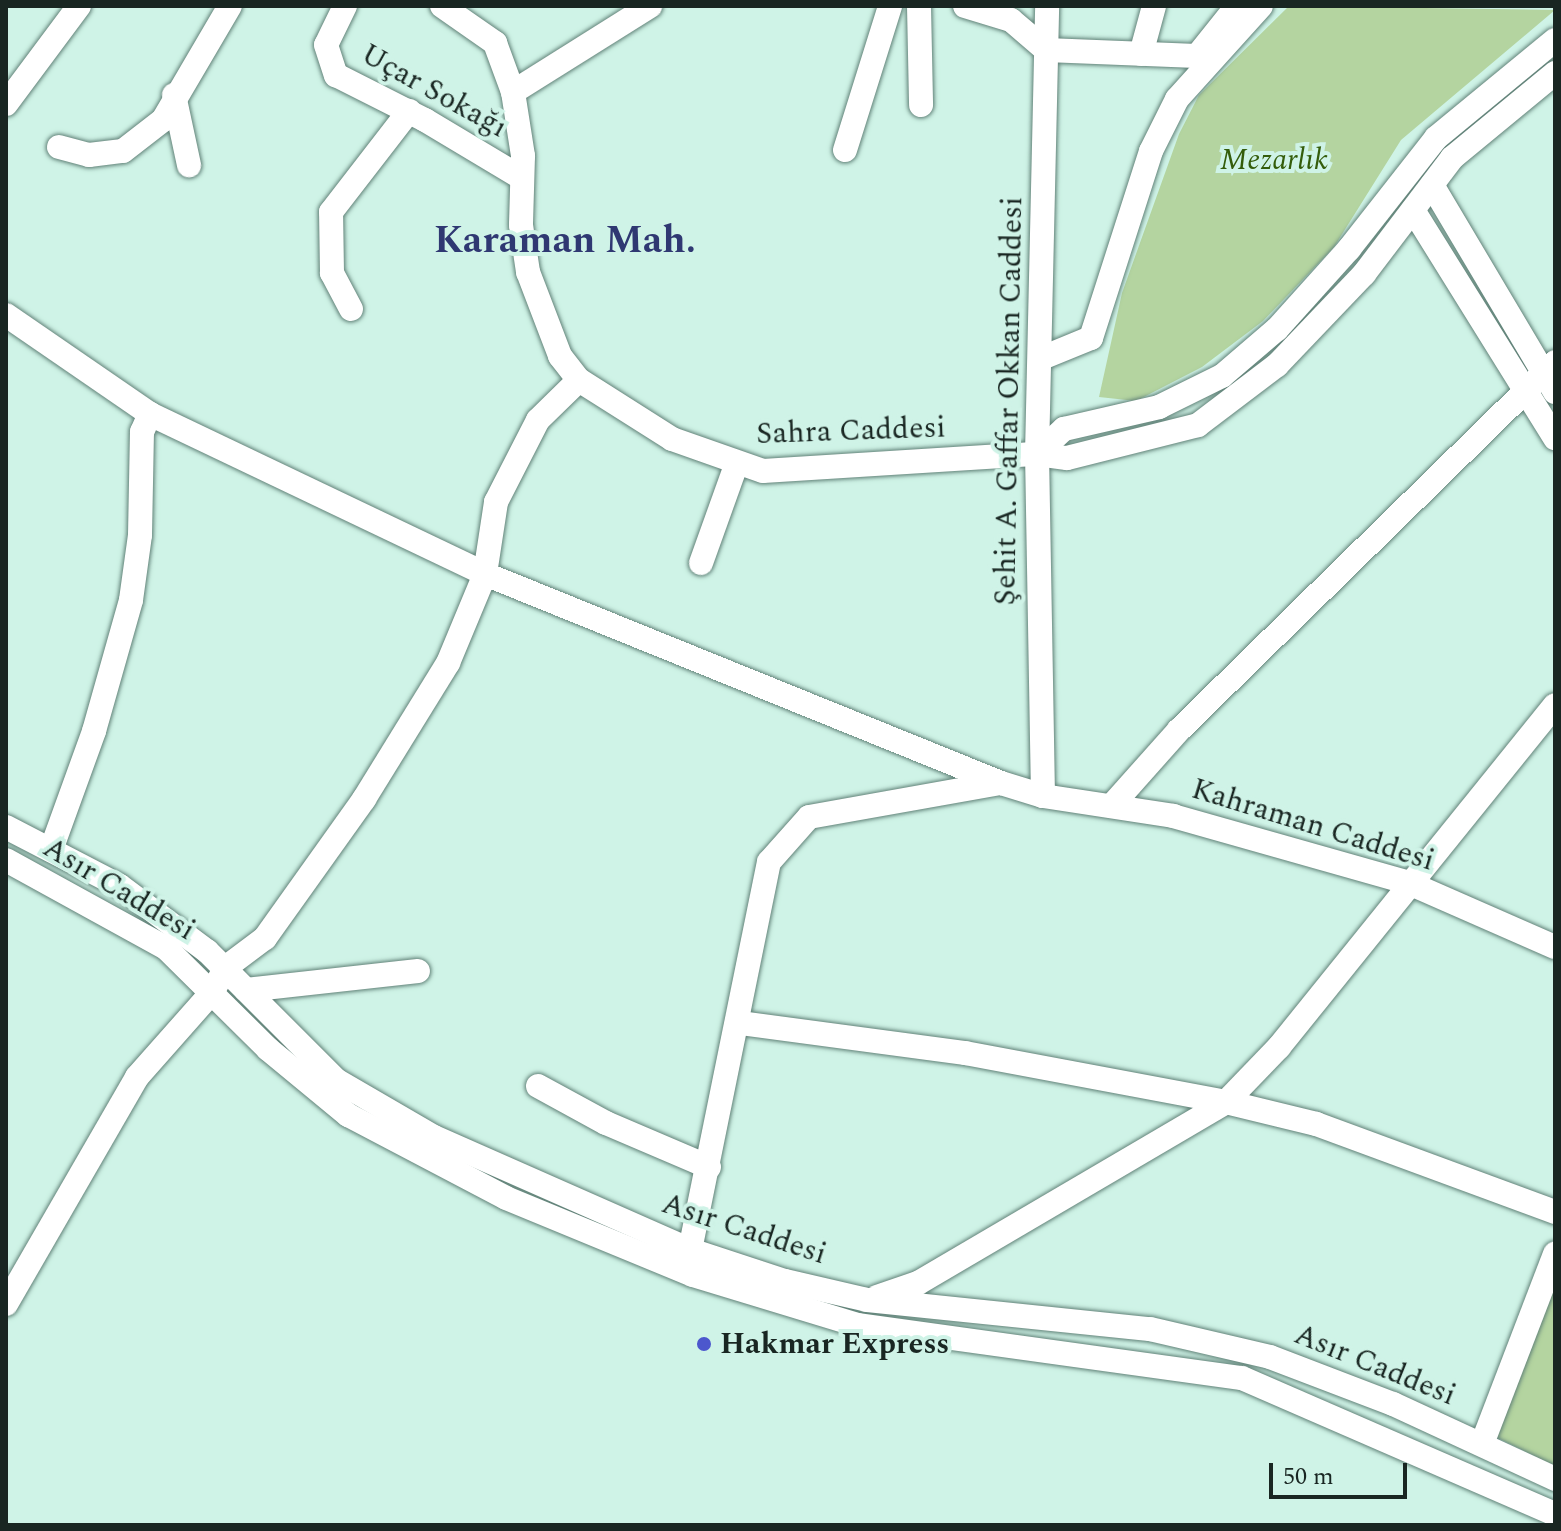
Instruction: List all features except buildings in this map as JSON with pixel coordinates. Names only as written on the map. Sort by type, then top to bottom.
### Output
[{"type":"street","points":[[6,104],[79,6]]},
{"type":"street","points":[[59,147],[89,155],[123,151],[163,120],[174,95],[230,6]]},
{"type":"street","name":"Uçar Sokağı","points":[[345,6],[326,45],[336,75],[409,111],[522,178]]},
{"type":"street","name":"Sahra Caddesi","points":[[442,6],[495,43],[513,92],[522,178],[521,225],[528,272],[560,356],[579,380],[672,439],[736,465],[763,471],[1037,454],[1067,458],[1198,425],[1277,365],[1364,274],[1452,158],[1555,73]]},
{"type":"street","points":[[513,92],[650,6]]},
{"type":"street","points":[[845,150],[890,6]]},
{"type":"street","points":[[919,6],[921,105]]},
{"type":"street","points":[[965,6],[1011,20],[1046,50],[1197,56],[1237,6]]},
{"type":"street","name":"Şehit A. Gaffar Okkan Caddesi","points":[[1043,796],[1037,454],[1042,358],[1047,6]]},
{"type":"street","points":[[1141,54],[1154,6]]},
{"type":"street","points":[[1042,358],[1091,338],[1151,151],[1177,99],[1261,6]]},
{"type":"street","points":[[1037,454],[1064,429],[1159,407],[1222,376],[1277,329],[1349,249],[1436,138],[1555,40]]},
{"type":"street","points":[[174,95],[189,165]]},
{"type":"street","points":[[351,309],[332,273],[331,212],[409,111]]},
{"type":"street","points":[[1432,185],[1544,379],[1555,438]]},
{"type":"street","points":[[1413,210],[1544,379]]},
{"type":"street","name":"Kahraman Caddesi","points":[[6,315],[150,414],[485,574],[1001,783],[1043,796],[1114,803],[1409,883],[1555,947]]},
{"type":"street","points":[[1114,803],[1179,730],[1544,379]]},
{"type":"street","points":[[6,1304],[137,1077],[213,991],[225,968],[265,938],[364,799],[448,663],[485,574],[496,502],[538,420],[579,380]]},
{"type":"street","points":[[51,850],[94,731],[131,600],[140,535],[142,432],[150,414]]},
{"type":"street","points":[[701,563],[736,465]]},
{"type":"street","points":[[867,1300],[918,1283],[1226,1102],[1279,1047],[1555,705]]},
{"type":"street","points":[[690,1250],[740,1023],[769,862],[800,825],[832,810],[1001,783]]},
{"type":"street","name":"Asır Caddesi","points":[[6,827],[120,886],[225,968],[348,1088],[434,1137],[690,1250],[785,1281],[867,1300],[1150,1329],[1240,1350],[1393,1404],[1555,1479]]},
{"type":"street","name":"Asır Caddesi","points":[[6,860],[166,948],[213,991],[268,1049],[348,1115],[506,1198],[693,1275],[858,1325],[1242,1378],[1555,1514]]},
{"type":"street","points":[[246,990],[418,971]]},
{"type":"street","points":[[740,1023],[965,1053],[1226,1102],[1316,1124],[1555,1212]]},
{"type":"street","points":[[538,1086],[606,1123],[709,1167]]},
{"type":"street","points":[[1482,1444],[1555,1254]]},
{"type":"green space","name":"Mezarlık","points":[[1289,6],[1555,10],[1401,140],[1334,247],[1263,321],[1202,367],[1136,401],[1099,397],[1122,293],[1179,134],[1199,95]]},
{"type":"green space","points":[[1555,1285],[1555,1466],[1496,1437]]},
{"type":"place","name":"Hakmar Express","points":[[704,1344]]},
{"type":"district","name":"Karaman Mah.","points":[[565,242]]}]
